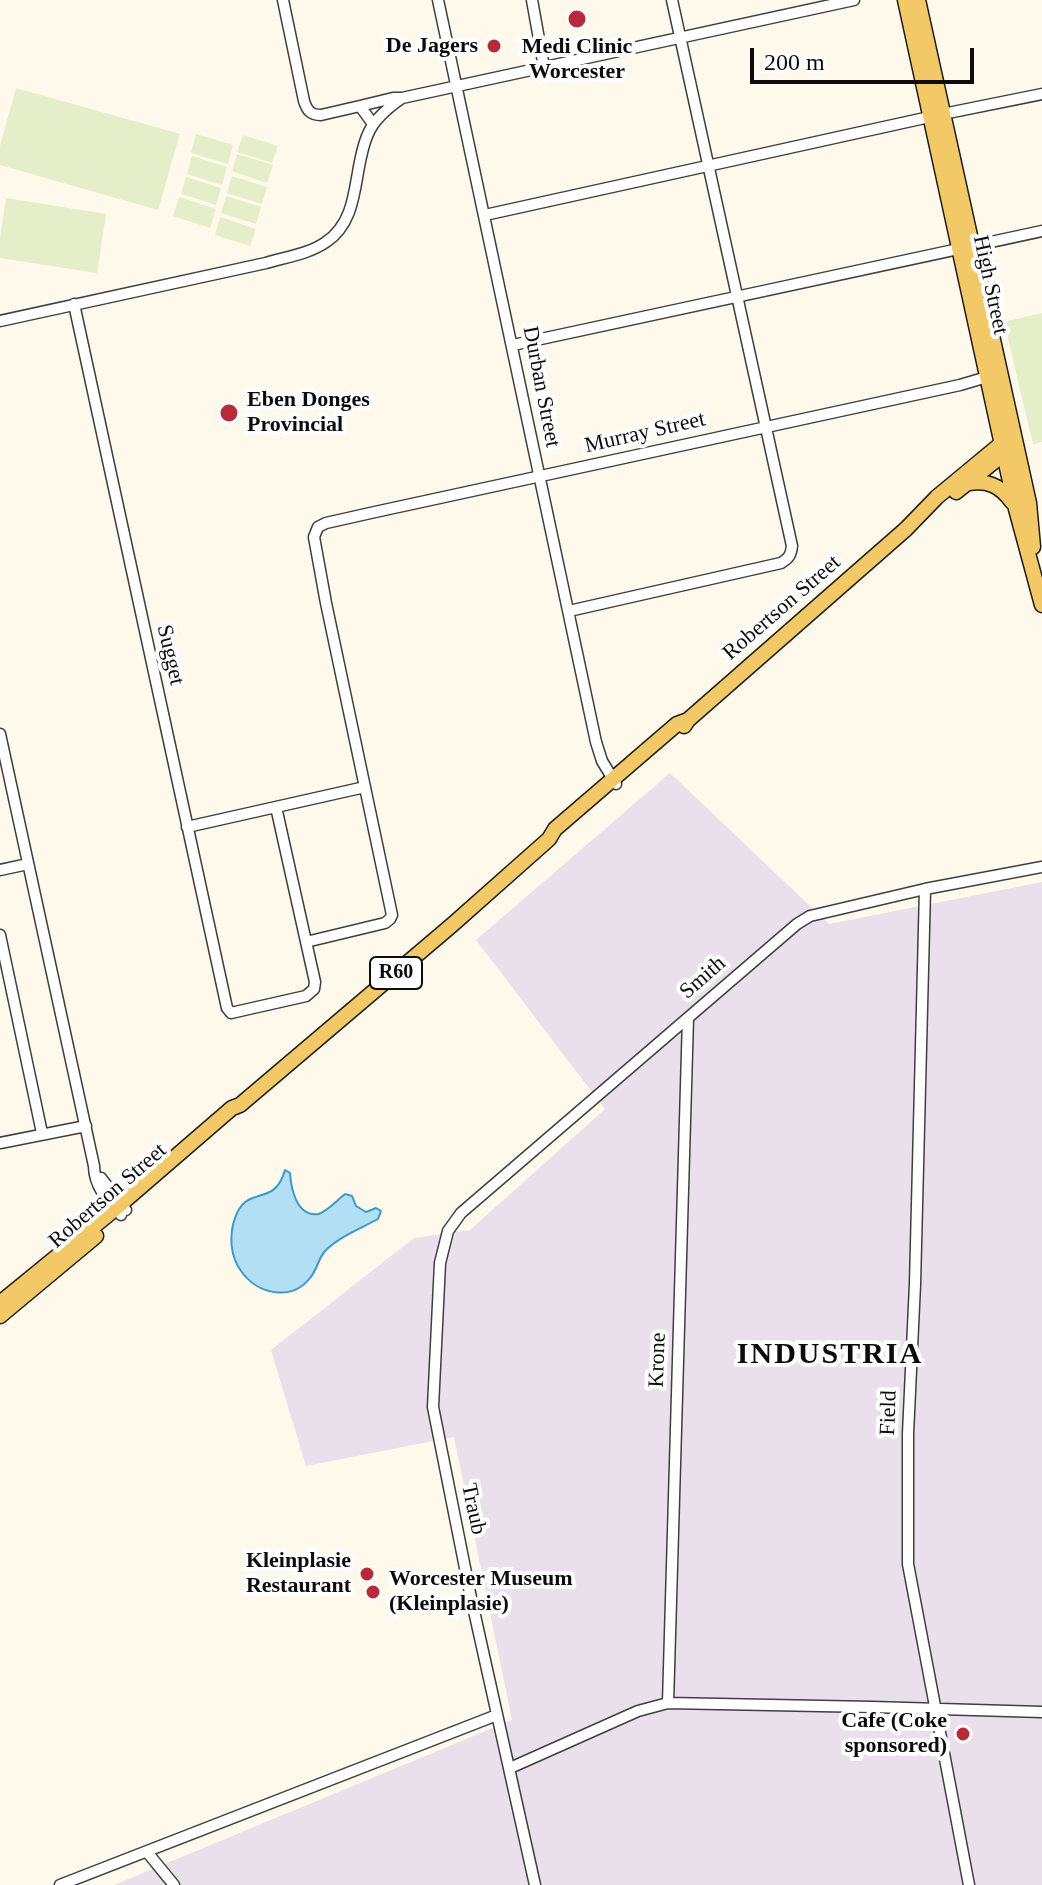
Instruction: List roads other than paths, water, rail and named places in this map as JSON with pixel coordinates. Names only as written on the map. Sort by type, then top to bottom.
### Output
[{"type":"main road","name":"High Street","points":[[905,0],[937,116],[1008,444]]},
{"type":"main road","name":"High Street","points":[[918,0],[937,116]]},
{"type":"main road","name":"High Street","points":[[966,248],[987,377],[1029,504],[1036,579],[1042,605]]},
{"type":"main road","name":"Robertson Street","points":[[906,529],[967,484],[1008,444]]},
{"type":"main road","name":"Robertson Street","points":[[0,1316],[232,1108],[240,1105],[440,935],[549,839],[555,829],[615,782],[677,724],[688,720],[906,529],[937,497],[1008,444]]},
{"type":"main road","points":[[967,484],[981,482],[995,486],[1029,504]]},
{"type":"main road","name":"Robertson Street","points":[[0,1303],[38,1270],[121,1210]]},
{"type":"street","points":[[283,0],[304,101],[308,110],[316,115],[854,0]]},
{"type":"street","name":"Durban Street","points":[[438,0],[596,742],[602,761],[615,782]]},
{"type":"street","points":[[532,0],[544,67]]},
{"type":"street","points":[[569,611],[781,563],[790,556],[792,546],[672,0]]},
{"type":"street","points":[[485,215],[1042,94]]},
{"type":"street","points":[[0,321],[266,263],[303,253],[327,242],[347,220],[362,150],[373,124],[402,98]]},
{"type":"street","points":[[360,106],[373,124]]},
{"type":"street","points":[[513,345],[1042,231]]},
{"type":"street","name":"Sugget","points":[[74,304],[229,1013],[311,993],[315,982],[306,942]]},
{"type":"street","name":"Murray Street","points":[[365,787],[314,537],[318,527],[987,377]]},
{"type":"street","points":[[0,734],[94,1166],[121,1210]]},
{"type":"street","points":[[187,827],[276,807],[365,787],[392,912],[390,919],[385,923],[306,942],[276,807]]},
{"type":"street","points":[[0,870],[28,864]]},
{"type":"street","name":"Smith","points":[[448,1231],[461,1213],[810,916],[925,889],[1042,867]]},
{"type":"street","name":"Field","points":[[925,889],[907,1541],[911,1583],[969,1885]]},
{"type":"street","points":[[0,935],[42,1133]]},
{"type":"street","name":"Krone","points":[[668,1703],[688,1018]]},
{"type":"street","points":[[0,1143],[86,1126]]},
{"type":"street","name":"Traub","points":[[448,1231],[440,1263],[433,1407],[470,1593],[535,1885]]},
{"type":"street","points":[[510,1768],[638,1711],[668,1703],[1042,1712]]},
{"type":"street","points":[[60,1885],[497,1715]]},
{"type":"street","points":[[147,1852],[174,1885]]},
{"type":"water","points":[[285,1170],[290,1173],[296,1200],[304,1211],[311,1214],[325,1211],[345,1194],[352,1196],[356,1206],[366,1212],[376,1208],[381,1211],[378,1219],[325,1251],[302,1286],[274,1292],[256,1285],[241,1271],[233,1252],[232,1231],[240,1207],[246,1201],[274,1189]]},
{"type":"place","name":"Medi Clinic Worcester","points":[[577,19]]},
{"type":"place","name":"De Jagers","points":[[494,46]]},
{"type":"place","name":"Eben Donges Provincial","points":[[229,413]]},
{"type":"place","name":"Kleinplasie Restaurant","points":[[367,1574]]},
{"type":"place","name":"Worcester Museum (Kleinplasie)","points":[[373,1592]]},
{"type":"place","name":"Cafe (Coke sponsored)","points":[[963,1734]]},
{"type":"district","name":"INDUSTRIA","points":[[830,1355]]}]
